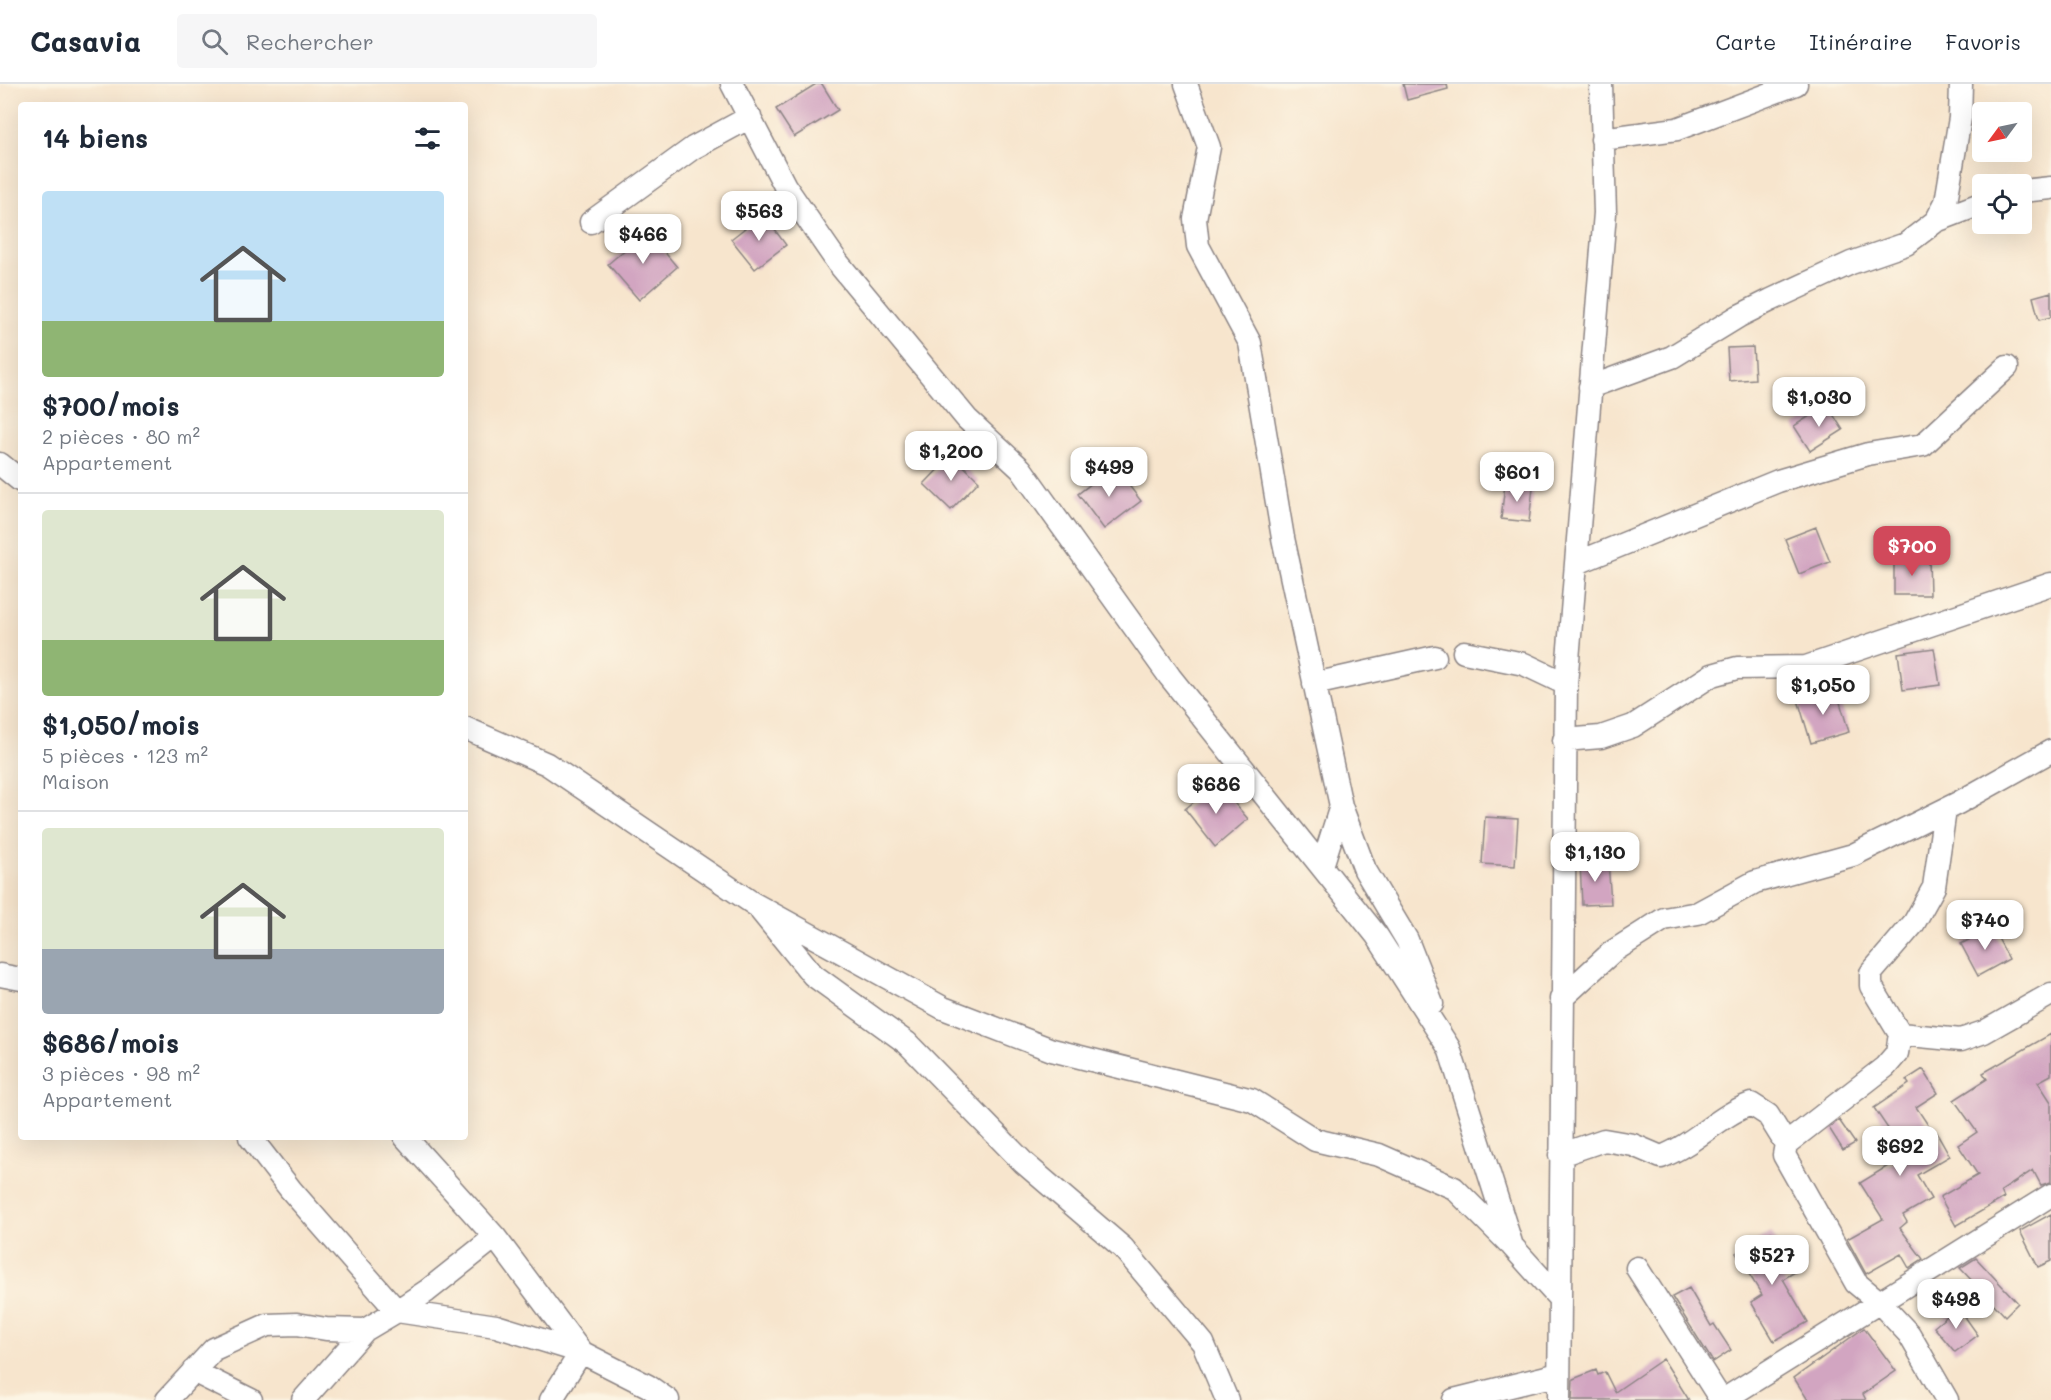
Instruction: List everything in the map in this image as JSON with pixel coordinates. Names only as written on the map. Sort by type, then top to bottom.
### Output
[{"type":"street","points":[[732,84],[785,186],[838,263],[967,419],[1021,469],[1170,677],[1377,936],[1449,1048]]},
{"type":"street","points":[[1186,84],[1209,147],[1195,219],[1198,246],[1250,343],[1283,538],[1341,806],[1365,870],[1407,940],[1449,1048],[1512,1246]]},
{"type":"street","points":[[1559,1400],[1564,740],[1566,684],[1605,213],[1601,84]]},
{"type":"street","points":[[1602,139],[1677,129],[1796,84]]},
{"type":"street","points":[[1936,221],[1946,202],[1960,118],[1961,84]]},
{"type":"street","points":[[591,222],[693,148],[750,117]]},
{"type":"street","points":[[2032,190],[2051,188]]},
{"type":"street","points":[[1590,387],[1672,357],[1739,316],[1771,300],[1851,263],[1906,244],[1936,221],[1972,207]]},
{"type":"street","points":[[1577,563],[1778,481],[1868,454],[1923,445],[2007,367]]},
{"type":"street","points":[[0,464],[18,479]]},
{"type":"street","points":[[1564,740],[1601,737],[1633,726],[1712,675],[1737,668],[1806,667],[2051,584]]},
{"type":"street","points":[[1464,652],[1524,664],[1566,684]]},
{"type":"street","points":[[1314,684],[1435,657]]},
{"type":"street","points":[[468,729],[547,764],[754,904],[943,1008],[1052,1050],[1252,1100],[1315,1140],[1379,1155],[1454,1188],[1512,1246],[1558,1297]]},
{"type":"street","points":[[1561,999],[1612,952],[1664,919],[1698,913],[1755,882],[1853,855],[1945,810],[2051,751]]},
{"type":"street","points":[[1322,866],[1341,806]]},
{"type":"street","points":[[1945,810],[1934,887],[1914,923],[1871,973],[1870,986],[1900,1034],[1897,1053],[1885,1067],[1786,1144],[1784,1155],[1856,1283],[1879,1302],[1909,1334],[1947,1400]]},
{"type":"street","points":[[754,904],[813,975],[907,1043],[1024,1163],[1123,1248],[1203,1343],[1227,1400]]},
{"type":"street","points":[[0,975],[18,978]]},
{"type":"street","points":[[1900,1034],[1961,1040],[1984,1032],[2051,994]]},
{"type":"street","points":[[1560,1155],[1604,1140],[1633,1145],[1661,1157],[1679,1150],[1732,1111],[1751,1104],[1768,1115],[1786,1144]]},
{"type":"street","points":[[252,1140],[291,1190],[397,1311],[496,1326],[580,1352],[648,1386],[668,1400]]},
{"type":"street","points":[[408,1140],[495,1237],[580,1352]]},
{"type":"street","points":[[1636,1269],[1722,1400],[2051,1195]]},
{"type":"street","points":[[303,1400],[365,1330],[427,1292],[495,1237]]},
{"type":"street","points":[[167,1400],[214,1349],[267,1325],[297,1324],[326,1329],[365,1330]]},
{"type":"street","points":[[551,1400],[580,1352]]},
{"type":"street","points":[[193,1371],[251,1400]]},
{"type":"street","points":[[1454,1400],[1558,1374]]},
{"type":"building","points":[[816,84],[822,84],[838,110],[794,137],[776,109]]},
{"type":"building","points":[[1403,84],[1447,84],[1448,89],[1407,100]]},
{"type":"building","points":[[763,214],[786,245],[755,269],[731,239]]},
{"type":"building","points":[[647,231],[677,267],[639,300],[608,264]]},
{"type":"building","points":[[2051,292],[2051,317],[2039,320],[2033,297]]},
{"type":"building","points":[[1753,347],[1755,379],[1729,381],[1727,348]]},
{"type":"building","points":[[1827,405],[1843,430],[1810,451],[1794,426]]},
{"type":"building","points":[[952,455],[979,481],[951,510],[924,484]]},
{"type":"building","points":[[1114,466],[1141,501],[1104,529],[1078,494]]},
{"type":"building","points":[[1505,484],[1533,487],[1529,522],[1501,519]]},
{"type":"building","points":[[1816,527],[1830,562],[1799,574],[1785,539]]},
{"type":"building","points":[[1894,558],[1929,558],[1930,595],[1894,595]]},
{"type":"building","points":[[1934,648],[1940,685],[1903,690],[1898,653]]},
{"type":"building","points":[[1836,689],[1849,732],[1811,743],[1798,700]]},
{"type":"building","points":[[1217,783],[1248,819],[1215,847],[1185,809]]},
{"type":"building","points":[[1485,817],[1518,819],[1515,866],[1482,864]]},
{"type":"building","points":[[1608,861],[1611,904],[1582,905],[1580,862]]},
{"type":"building","points":[[1992,927],[2009,959],[1978,976],[1961,944]]},
{"type":"building","points":[[2051,1034],[2051,1075],[2038,1082],[2051,1102],[2051,1182],[2041,1185],[2033,1170],[2001,1191],[2004,1198],[1956,1226],[1940,1197],[1978,1175],[1958,1145],[1977,1132],[1954,1100],[1987,1079],[1983,1073]]},
{"type":"building","points":[[1923,1069],[1938,1093],[1916,1107],[1934,1134],[1937,1133],[1950,1156],[1917,1175],[1931,1199],[1903,1215],[1907,1222],[1900,1228],[1923,1259],[1909,1268],[1901,1254],[1866,1274],[1847,1239],[1883,1219],[1860,1183],[1906,1155],[1874,1108],[1909,1084],[1906,1080]]},
{"type":"building","points":[[1839,1120],[1855,1143],[1843,1150],[1829,1128]]},
{"type":"building","points":[[2051,1214],[2051,1261],[2038,1267],[2020,1231]]},
{"type":"building","points":[[1771,1232],[1795,1272],[1783,1279],[1808,1322],[1774,1341],[1751,1302],[1762,1295],[1736,1253]]},
{"type":"building","points":[[1976,1258],[2018,1303],[2005,1316],[1960,1268]]},
{"type":"building","points":[[1689,1288],[1711,1326],[1714,1324],[1731,1350],[1713,1362],[1672,1297]]},
{"type":"building","points":[[1958,1307],[1978,1335],[1955,1352],[1934,1327]]},
{"type":"building","points":[[1864,1328],[1896,1371],[1863,1394],[1866,1400],[1808,1400],[1794,1378]]},
{"type":"building","points":[[1663,1359],[1689,1400],[1572,1400],[1573,1379],[1596,1370],[1598,1375],[1605,1372],[1615,1392]]}]
